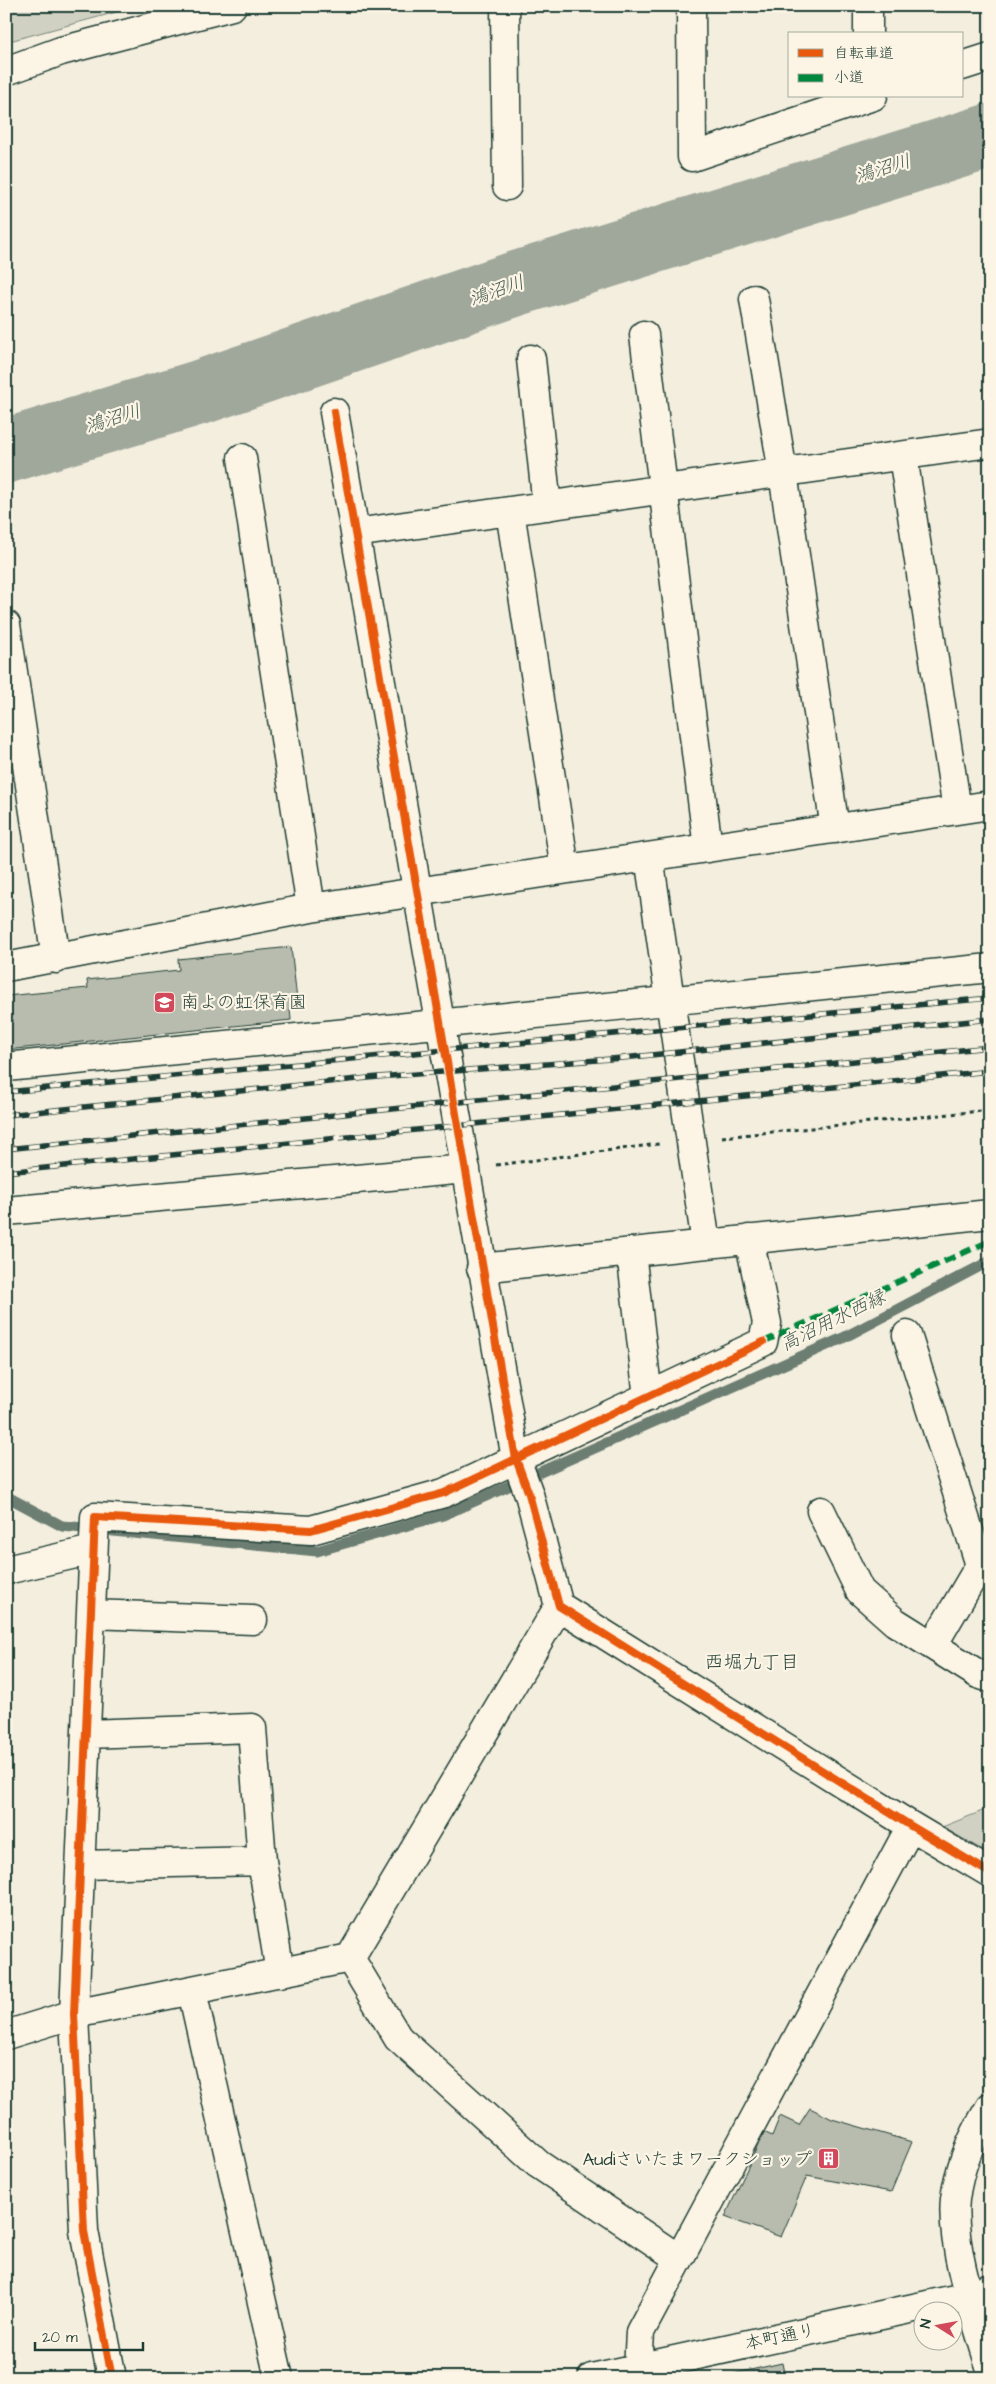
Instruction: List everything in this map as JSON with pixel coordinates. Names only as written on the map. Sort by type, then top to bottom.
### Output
[{"type":"street","points":[[6,71],[61,51],[232,6]]},
{"type":"street","points":[[505,6],[507,186]]},
{"type":"street","points":[[691,6],[692,157],[867,98]]},
{"type":"street","points":[[868,6],[868,32]]},
{"type":"street","points":[[964,65],[990,57]]},
{"type":"street","points":[[754,299],[783,472],[834,828]]},
{"type":"street","points":[[644,335],[708,848]]},
{"type":"street","points":[[531,359],[547,506]]},
{"type":"street","points":[[334,412],[466,1169],[481,1268],[516,1459],[529,1494],[559,1606],[911,1826],[990,1873]]},
{"type":"street","points":[[355,533],[990,443]]},
{"type":"street","points":[[903,456],[957,810]]},
{"type":"street","points":[[242,458],[311,908]]},
{"type":"street","points":[[510,511],[565,869]]},
{"type":"street","points":[[6,625],[56,959]]},
{"type":"street","points":[[6,967],[56,959],[311,908],[990,805]]},
{"type":"street","points":[[649,857],[706,1244]]},
{"type":"street","points":[[6,1067],[441,1026],[670,1000],[990,968]]},
{"type":"street","points":[[6,1211],[466,1169]]},
{"type":"street","points":[[481,1268],[990,1214]]},
{"type":"street","points":[[112,2378],[84,2231],[74,2014],[95,1517],[311,1530],[444,1492],[763,1342],[766,1323],[749,1239]]},
{"type":"street","points":[[631,1252],[648,1396]]},
{"type":"street","points":[[907,1335],[980,1565],[933,1645]]},
{"type":"street","points":[[821,1511],[860,1591],[895,1622],[978,1674],[990,1678]]},
{"type":"street","points":[[6,1570],[93,1548]]},
{"type":"street","points":[[6,2034],[74,2014],[350,1958],[559,1606]]},
{"type":"street","points":[[91,1614],[253,1620]]},
{"type":"street","points":[[86,1734],[252,1728],[262,1862],[280,1973]]},
{"type":"street","points":[[639,2373],[640,2332],[911,1826]]},
{"type":"street","points":[[80,1865],[262,1862]]},
{"type":"street","points":[[350,1958],[398,2038],[538,2164],[678,2258]]},
{"type":"street","points":[[192,1990],[279,2378]]},
{"type":"street","points":[[990,2107],[966,2152],[955,2200],[956,2234],[979,2292],[990,2366]]},
{"type":"street","name":"本町通り","points":[[592,2378],[639,2373],[979,2292]]},
{"type":"path","points":[[466,1169],[690,1140],[990,1110]]},
{"type":"shaded area","points":[[6,6],[139,6],[6,42]]},
{"type":"shaded area","points":[[990,1808],[990,1854],[942,1827]]},
{"type":"building","points":[[291,947],[298,1008],[290,1008],[291,1020],[6,1050],[6,996],[88,988],[87,980],[179,970],[178,959]]},
{"type":"building","name":"Audiさいたまワークショップ","points":[[810,2108],[832,2119],[912,2142],[891,2192],[807,2176],[781,2237],[725,2217],[764,2132],[772,2136],[780,2116],[799,2125]]},
{"type":"building","points":[[782,2363],[785,2378],[729,2378],[728,2375]]},
{"type":"waterway","name":"鴻沼川","points":[[6,451],[201,392],[515,284],[990,136]]},
{"type":"waterway","name":"高沼用水西縁","points":[[113,1531],[317,1551],[443,1515],[843,1338],[990,1261]]},
{"type":"waterway","name":"高沼用水西縁","points":[[6,1496],[62,1526],[94,1529]]},
{"type":"railway","points":[[6,1092],[990,998]]},
{"type":"railway","points":[[6,1115],[378,1077],[623,1058],[990,1019]]},
{"type":"railway","points":[[6,1149],[990,1047]]},
{"type":"railway","points":[[6,1172],[990,1071]]},
{"type":"marked path","points":[[763,1342],[990,1241]]},
{"type":"cycle path","points":[[334,412],[516,1459],[529,1494],[559,1606],[911,1826],[990,1873]]},
{"type":"cycle path","points":[[112,2378],[84,2231],[74,2014],[95,1517],[311,1530],[444,1493],[763,1342]]},
{"type":"place","name":"南よの虹保育園","points":[[165,1002]]},
{"type":"place","name":"Audiさいたまワークショップ","points":[[828,2159]]},
{"type":"district","name":"西堀九丁目","points":[[752,1662]]}]
